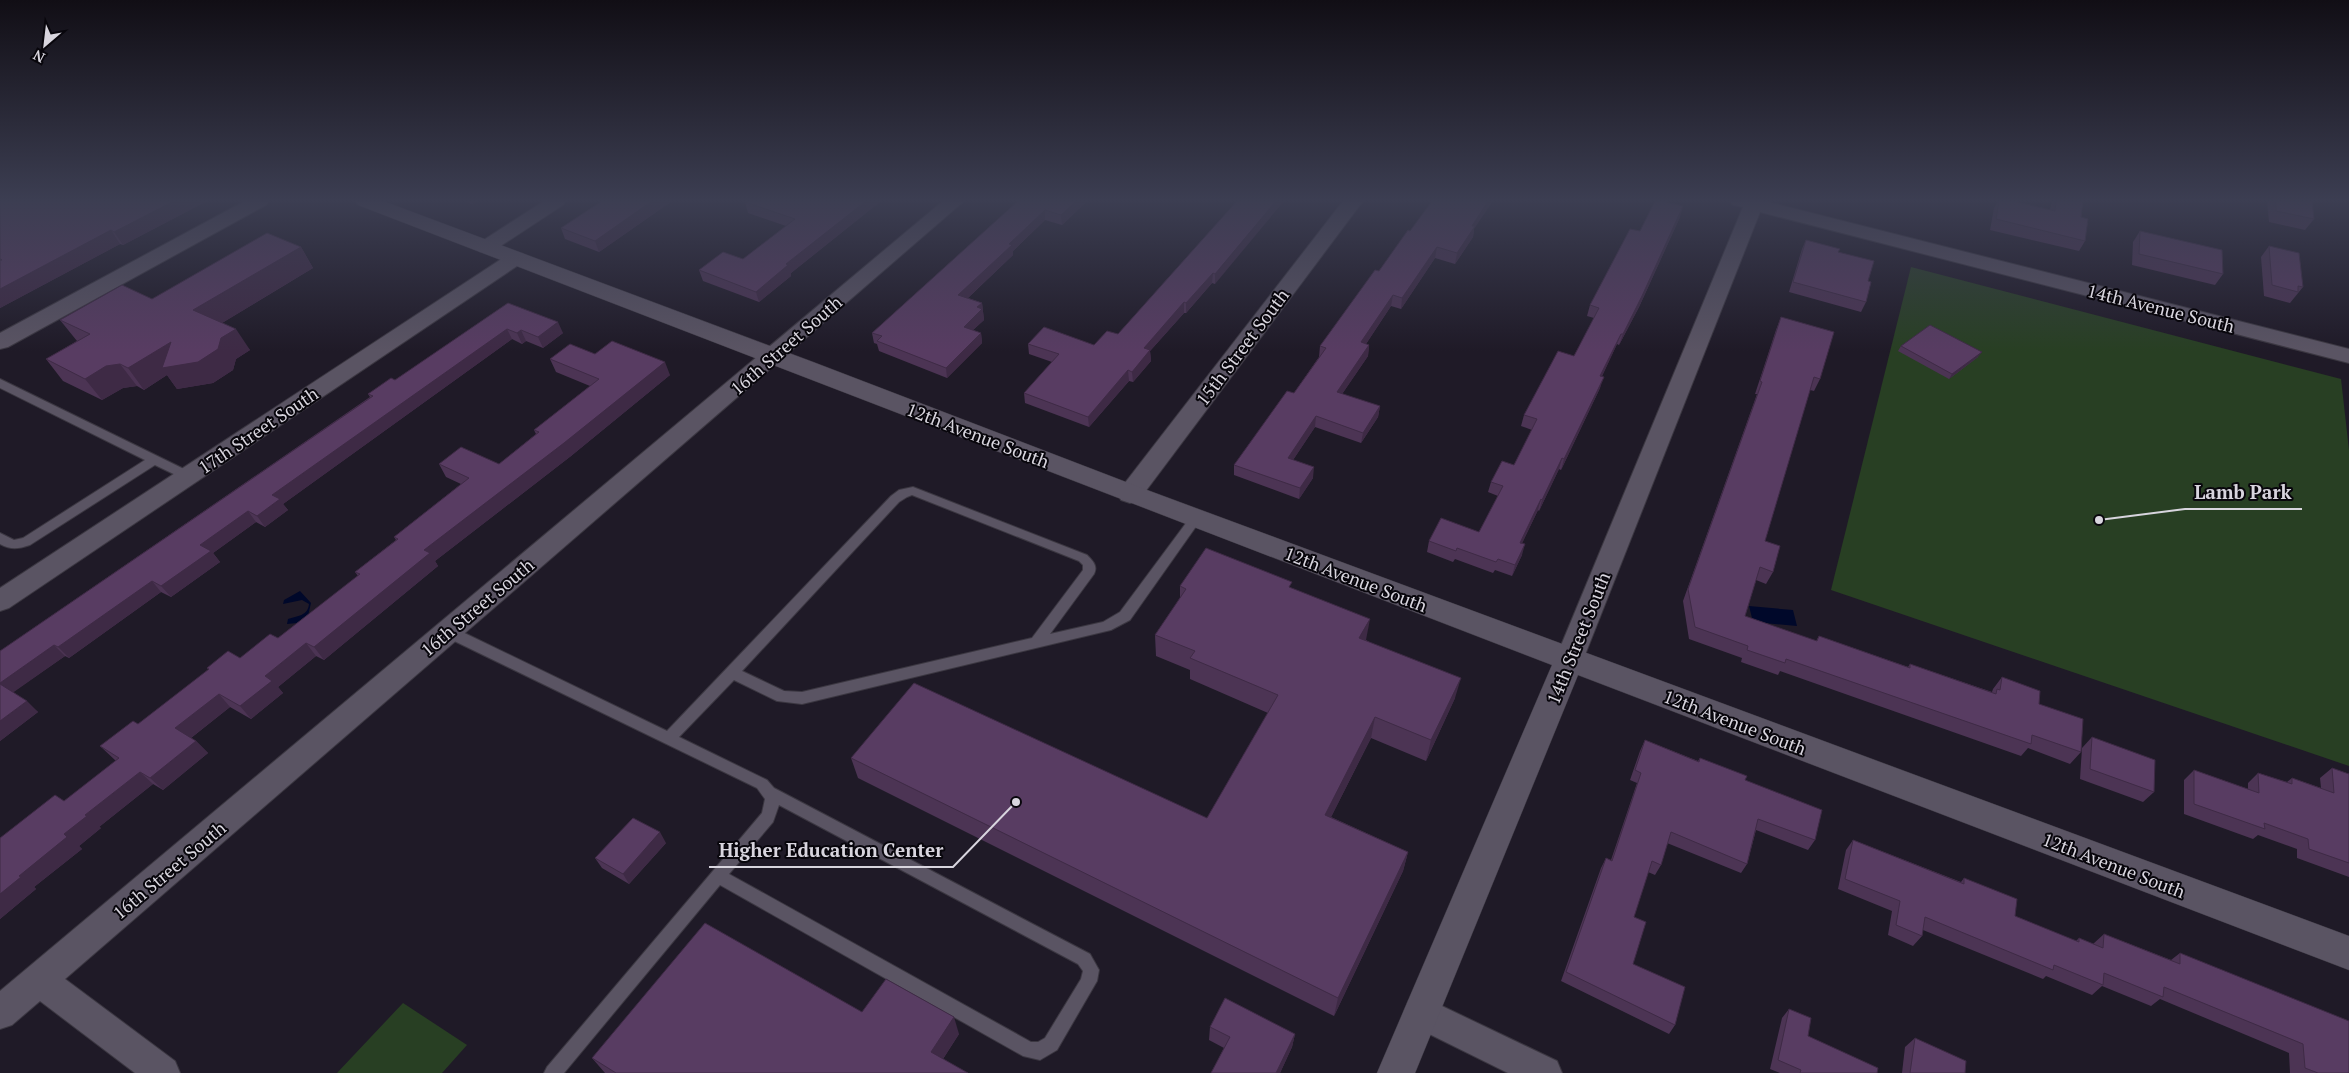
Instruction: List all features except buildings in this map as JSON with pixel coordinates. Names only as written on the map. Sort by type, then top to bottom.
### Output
[{"type":"street","points":[[0,342],[167,251]]},
{"type":"street","name":"12th Avenue South","points":[[497,251],[774,355],[1130,494],[2349,953]]},
{"type":"street","name":"16th Street South","points":[[0,1013],[895,251]]},
{"type":"street","name":"15th Street South","points":[[1130,494],[1315,251]]},
{"type":"street","name":"14th Street South","points":[[1396,1073],[1569,660],[1731,251]]},
{"type":"street","name":"14th Avenue South","points":[[1941,251],[2349,356]]},
{"type":"street","name":"17th Street South","points":[[0,601],[516,258]]},
{"type":"street","points":[[39,980],[163,1073]]},
{"type":"street","points":[[1421,1012],[1545,1073]]},
{"type":"lane","points":[[0,383],[188,476]]},
{"type":"lane","points":[[0,538],[12,545],[26,542],[154,460]]},
{"type":"lane","points":[[668,738],[895,500],[904,493],[913,491],[1083,558],[1089,564],[1089,571],[1036,642]]},
{"type":"lane","points":[[732,673],[782,697],[802,698],[1106,626],[1125,616],[1196,518]]},
{"type":"lane","points":[[449,632],[762,784],[770,793],[1084,959],[1091,970],[1089,981],[1051,1044],[1040,1051],[1029,1050],[718,876]]},
{"type":"lane","points":[[554,1073],[768,817],[774,804],[770,793]]},
{"type":"green space","points":[[1911,267],[2341,379],[2349,450],[2349,766],[1831,590]]},
{"type":"green space","points":[[403,1003],[467,1045],[442,1073],[337,1073]]},
{"type":"water","points":[[300,591],[311,603],[308,616],[297,623],[287,624],[288,619],[302,615],[307,611],[309,604],[302,600],[283,604],[284,600]]},
{"type":"water","points":[[1749,606],[1793,610],[1797,626],[1753,622]]},
{"type":"place","name":"Lamb Park","points":[[2099,520]]},
{"type":"place","name":"Higher Education Center","points":[[1016,802]]}]
